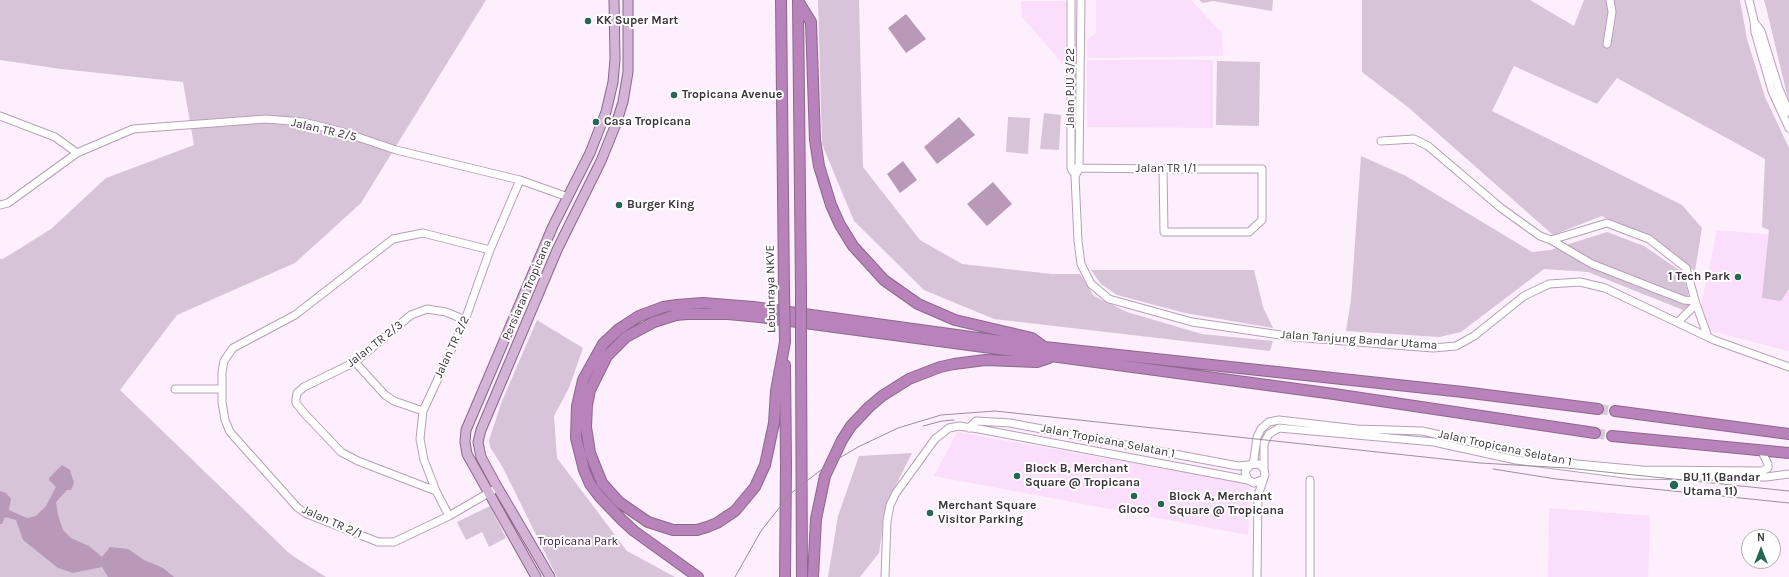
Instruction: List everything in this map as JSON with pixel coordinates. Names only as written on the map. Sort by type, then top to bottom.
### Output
[{"type":"highway","name":"Lebuhraya NKVE","points":[[782,0],[786,481],[784,577]]},
{"type":"highway","points":[[798,0],[802,577]]},
{"type":"highway","points":[[798,0],[811,22],[816,140],[819,166],[831,205],[840,225],[853,246],[884,280],[918,304],[956,320],[1032,338],[1044,347]]},
{"type":"highway","points":[[698,577],[622,520],[599,496],[590,484],[584,470],[576,438],[577,406],[579,396],[583,380],[596,354],[605,341],[619,329],[639,316],[663,307],[690,303],[703,303],[753,307],[1044,347],[1463,392],[1598,409]]},
{"type":"highway","points":[[785,342],[776,392],[774,423],[765,465],[755,487],[735,511],[717,523],[707,527],[697,530],[674,530],[648,522],[619,502],[602,483],[590,453],[586,427],[587,405],[590,390],[607,356],[617,345],[635,331],[676,315],[698,314],[760,317],[1342,395],[1595,433]]},
{"type":"highway","points":[[813,577],[816,519],[825,476],[842,440],[851,426],[869,407],[882,396],[909,379],[940,367],[985,360],[1037,362],[1052,357]]},
{"type":"highway","points":[[1615,411],[1789,434]]},
{"type":"highway","points":[[1612,436],[1789,453]]},
{"type":"main road","name":"Persiaran Tropicana","points":[[550,577],[493,490],[467,454],[465,442],[466,430],[553,226],[590,153],[606,112],[610,98],[615,60],[614,0]]},
{"type":"main road","name":"Persiaran Tropicana","points":[[536,577],[493,490],[479,450],[478,442],[481,430],[557,250],[601,160],[616,124],[623,102],[628,72],[628,0]]},
{"type":"main road","points":[[568,197],[579,204]]},
{"type":"street","name":"Jalan PJU 3/22","points":[[1071,0],[1071,168]]},
{"type":"street","name":"Jalan PJU 3/22","points":[[1078,242],[1076,176],[1079,168],[1080,0]]},
{"type":"street","points":[[1607,44],[1612,12],[1610,0]]},
{"type":"street","points":[[1749,0],[1755,32],[1772,91],[1789,128]]},
{"type":"street","points":[[1754,21],[1761,31],[1779,89],[1789,112]]},
{"type":"street","points":[[0,116],[55,137],[77,153]]},
{"type":"street","name":"Jalan TR 2/5","points":[[0,205],[8,203],[77,153],[133,129],[266,119],[303,122],[343,132],[396,150],[520,180],[568,197]]},
{"type":"street","points":[[1381,141],[1414,139],[1428,146],[1501,208],[1540,236],[1551,240],[1592,264],[1684,300],[1695,302]]},
{"type":"street","name":"Jalan TR 1/1","points":[[1071,168],[1262,169],[1262,220],[1249,232],[1164,232],[1163,169]]},
{"type":"street","points":[[1071,168],[1076,176]]},
{"type":"street","name":"Jalan TR 2/2","points":[[449,516],[436,491],[424,460],[420,439],[422,411],[465,320],[490,250],[520,180]]},
{"type":"street","points":[[1551,240],[1607,223],[1649,239],[1686,268],[1695,302],[1708,337]]},
{"type":"street","name":"Jalan TR 2/1","points":[[490,250],[423,232],[393,239],[295,315],[233,348],[224,361],[222,389],[223,413],[230,432],[297,507],[305,513],[378,542],[394,542],[449,516],[493,490]]},
{"type":"street","name":"Jalan Tanjung Bandar Utama","points":[[1078,242],[1081,264],[1090,284],[1098,292],[1109,299],[1192,322],[1294,337],[1433,348],[1456,346],[1474,336],[1524,296],[1549,284],[1580,282],[1605,288],[1708,337],[1789,367]]},
{"type":"street","points":[[1678,322],[1695,302]]},
{"type":"street","name":"Jalan TR 2/3","points":[[436,491],[358,461],[341,452],[296,403],[297,393],[304,387],[355,362],[411,315],[427,309],[446,312],[465,320]]},
{"type":"street","points":[[355,362],[385,395],[394,401],[422,411]]},
{"type":"street","points":[[176,389],[222,389]]},
{"type":"street","name":"Jalan Tropicana Selatan 1","points":[[968,428],[976,421],[1010,422],[1238,466],[1251,464],[1254,459],[1257,437],[1261,429],[1269,422],[1279,420],[1358,429],[1422,431],[1577,464],[1642,470],[1762,471],[1768,468],[1768,464],[1761,450]]},
{"type":"street","name":"Jalan Tropicana Selatan 1","points":[[885,577],[887,521],[890,505],[896,493],[942,432],[949,428],[959,426],[1249,481]]},
{"type":"street","name":"Jalan Tropicana Selatan 1","points":[[1264,469],[1264,443],[1269,434],[1279,428],[1434,442],[1516,460],[1633,475],[1766,477],[1789,474]]},
{"type":"street","points":[[1257,577],[1258,495],[1265,475],[1264,469],[1259,464],[1251,464],[1245,472],[1258,495]]},
{"type":"street","points":[[1249,481],[1257,483],[1262,480]]},
{"type":"street","points":[[1310,480],[1310,577]]},
{"type":"shaded area","points":[[1096,0],[1191,0],[1222,33],[1223,56],[1087,58],[1087,40],[1096,33]]},
{"type":"shaded area","points":[[1021,1],[1066,1],[1065,66],[1022,17]]},
{"type":"shaded area","points":[[906,14],[926,39],[906,53],[888,28]]},
{"type":"shaded area","points":[[1087,60],[1213,60],[1213,128],[1087,127]]},
{"type":"shaded area","points":[[959,117],[975,135],[937,164],[924,147]]},
{"type":"shaded area","points":[[903,161],[917,180],[900,193],[887,174]]},
{"type":"shaded area","points":[[993,182],[1012,204],[987,226],[967,204]]},
{"type":"shaded area","points":[[1717,230],[1774,235],[1770,289],[1789,292],[1789,351],[1711,331],[1701,306]]},
{"type":"shaded area","points":[[957,432],[1250,484],[1248,535],[934,476]]},
{"type":"shaded area","points":[[62,465],[70,470],[74,483],[71,490],[67,490],[56,502],[58,515],[63,530],[71,538],[89,546],[102,557],[110,547],[128,549],[144,560],[163,568],[174,577],[108,577],[102,567],[73,573],[58,568],[23,540],[16,520],[5,517],[2,524],[0,524],[0,491],[6,493],[11,499],[9,510],[27,518],[36,516],[46,506],[56,487],[49,480],[49,478]]},
{"type":"shaded area","points":[[1549,508],[1650,516],[1648,577],[1548,577]]},
{"type":"green space","points":[[0,0],[486,0],[361,203],[295,263],[177,315],[120,390],[290,554],[326,577],[0,577],[0,259],[3,259],[51,229],[106,178],[194,145],[183,82],[61,69],[0,60]]},
{"type":"green space","points":[[818,0],[859,0],[863,167],[920,240],[962,264],[1052,274],[1080,274],[1094,296],[1127,312],[1202,334],[1273,341],[1270,351],[994,319],[924,290],[854,221],[822,144]]},
{"type":"green space","points":[[1199,0],[1273,0],[1272,11],[1213,1],[1203,3]]},
{"type":"green space","points":[[1362,0],[1530,0],[1574,26],[1584,0],[1740,0],[1747,39],[1765,97],[1789,148],[1789,289],[1781,301],[1762,298],[1769,230],[1762,227],[1765,159],[1617,78],[1597,104],[1514,66],[1492,111],[1682,205],[1702,228],[1695,271],[1602,216],[1553,235],[1409,108],[1362,72]]},
{"type":"green space","points":[[1764,0],[1789,0],[1789,103],[1767,11]]},
{"type":"green space","points":[[1217,61],[1260,62],[1259,126],[1216,125]]},
{"type":"green space","points":[[1044,113],[1061,115],[1059,150],[1040,149]]},
{"type":"green space","points":[[1008,117],[1030,118],[1028,154],[1006,152]]},
{"type":"green space","points":[[1361,156],[1406,176],[1532,252],[1550,250],[1607,232],[1644,246],[1682,272],[1688,292],[1689,306],[1683,310],[1588,272],[1544,269],[1461,332],[1439,337],[1346,331],[1351,300]]},
{"type":"green space","points":[[1091,270],[1254,270],[1263,307],[1273,328],[1185,313],[1117,295],[1101,284]]},
{"type":"green space","name":"Tropicana Park","points":[[537,320],[583,348],[569,388],[554,416],[557,458],[627,551],[675,577],[557,577],[502,466],[490,447],[489,440],[502,401]]},
{"type":"green space","points":[[912,453],[886,505],[879,553],[860,577],[828,577],[838,516],[859,456]]},
{"type":"green space","points":[[490,506],[506,538],[489,547],[482,532],[466,540],[457,522]]},
{"type":"tunnel","points":[[1598,409],[1615,411]]},
{"type":"tunnel","points":[[1595,433],[1612,436]]},
{"type":"tram line","points":[[735,577],[761,531],[790,494],[826,466],[858,447],[898,428],[941,415],[995,411],[1480,463],[1567,468],[1789,491]]},
{"type":"tram line","points":[[923,426],[942,421],[954,420]]},
{"type":"tram line","points":[[1493,469],[1556,479],[1789,503]]},
{"type":"place","name":"KK Super Mart","points":[[588,21]]},
{"type":"place","name":"Tropicana Avenue","points":[[674,95]]},
{"type":"place","name":"Casa Tropicana","points":[[596,122]]},
{"type":"place","name":"Burger King","points":[[619,205]]},
{"type":"place","name":"1 Tech Park","points":[[1738,277]]},
{"type":"place","name":"Block B, Merchant Square @ Tropicana","points":[[1017,476]]},
{"type":"place","name":"BU 11 (Bandar Utama 11)","points":[[1674,485]]},
{"type":"place","name":"Gloco","points":[[1134,496]]},
{"type":"place","name":"Block A, Merchant Square @ Tropicana","points":[[1161,504]]},
{"type":"place","name":"Merchant Square Visitor Parking","points":[[930,513]]}]
